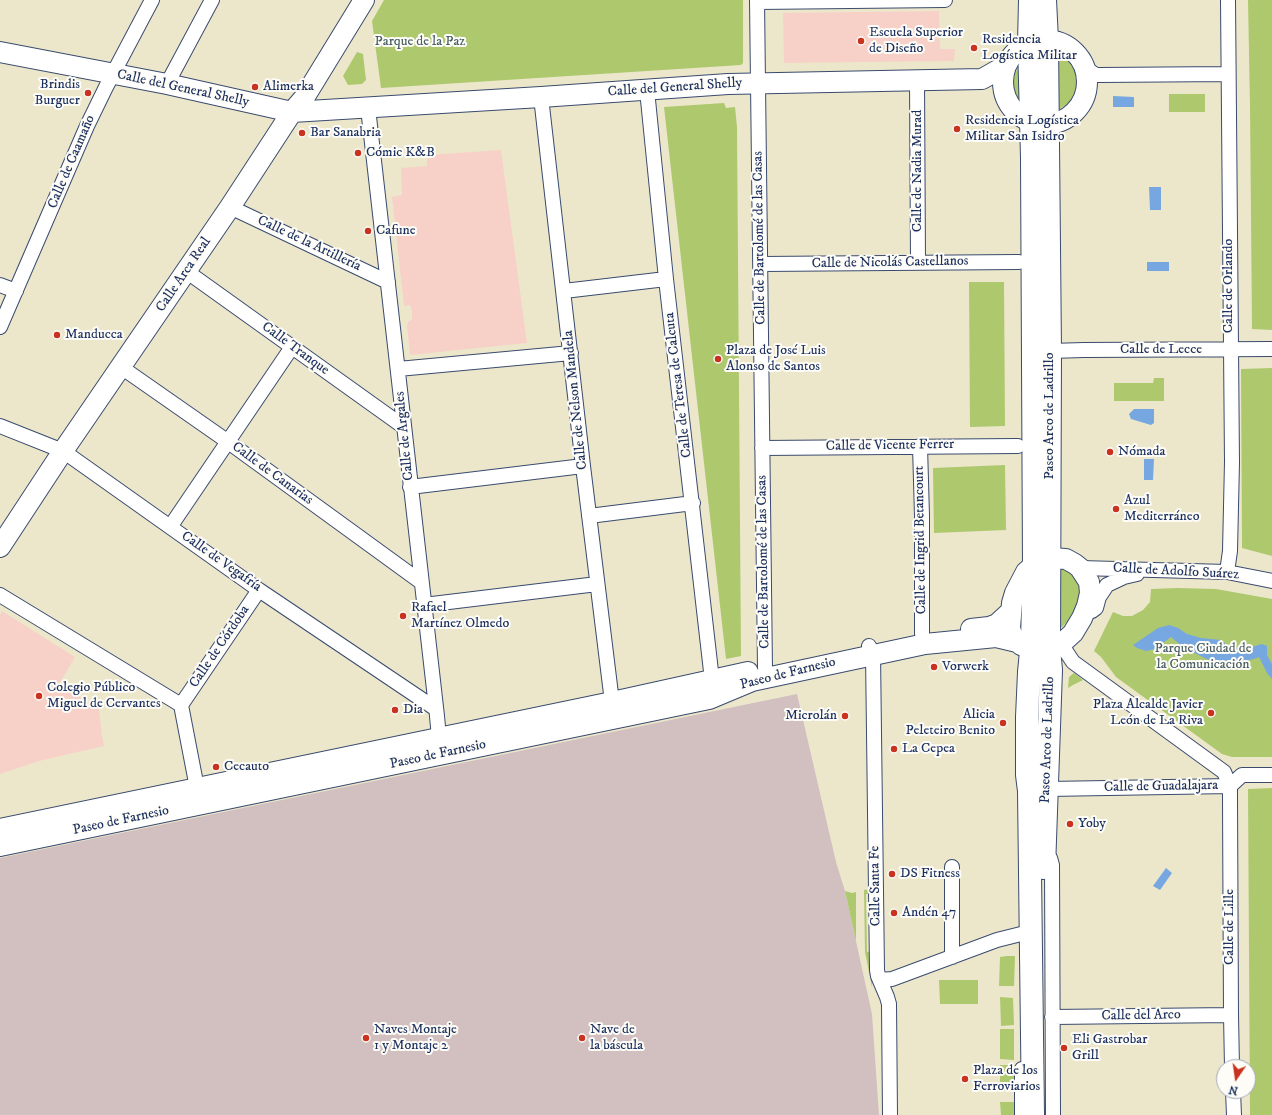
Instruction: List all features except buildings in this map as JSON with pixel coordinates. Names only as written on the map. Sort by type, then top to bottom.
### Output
[{"type":"main road","name":"Calle Arca Real","points":[[0,548],[63,451],[122,367],[292,112],[304,98],[364,0]]},
{"type":"main road","name":"Paseo Arco de Ladrillo","points":[[1030,0],[1038,41],[1040,124],[1042,561]]},
{"type":"main road","name":"Paseo Arco de Ladrillo","points":[[1038,41],[1045,0]]},
{"type":"main road","points":[[1038,41],[1057,42],[1066,46],[1081,60],[1090,75],[1085,98],[1079,108],[1070,117],[1059,122],[1040,124],[1016,114],[1004,95],[1002,79],[1005,66],[1020,47],[1038,41]]},
{"type":"main road","name":"Calle del General Shelly","points":[[0,52],[167,84],[292,112],[541,98],[728,84],[982,79],[1005,66]]},
{"type":"main road","name":"Calle del General Shelly","points":[[318,76],[320,87],[324,94],[329,98],[337,102],[368,108]]},
{"type":"main road","points":[[982,79],[1004,95]]},
{"type":"main road","name":"Paseo Arco de Ladrillo","points":[[1040,124],[1050,351],[1040,646],[1028,679],[1027,775],[1029,791],[1038,1061],[1043,1115]]},
{"type":"main road","points":[[1066,559],[1080,568],[1089,582],[1090,593],[1082,618],[1072,633],[1040,646],[1012,635],[1010,628],[1010,612],[1015,593],[1026,572],[1042,561],[1066,559]]},
{"type":"main road","name":"Paseo de Farnesio","points":[[0,846],[709,699],[752,681],[871,650],[922,634],[989,627],[997,624],[1010,612]]},
{"type":"main road","name":"Paseo de Farnesio","points":[[0,829],[612,702],[765,668],[871,650],[991,637],[1040,646]]},
{"type":"main road","name":"Paseo Arco de Ladrillo","points":[[1033,1115],[1038,1061],[1042,898],[1051,680],[1040,646]]},
{"type":"street","name":"Calle de Caamaño","points":[[0,327],[87,126],[152,0]]},
{"type":"street","points":[[167,84],[212,0]]},
{"type":"street","points":[[757,1],[945,0]]},
{"type":"street","name":"Calle de Orlando","points":[[1227,572],[1230,551],[1231,492],[1228,0]]},
{"type":"street","name":"Calle de Bartolomé de las Casas","points":[[757,1],[765,668]]},
{"type":"street","points":[[1090,75],[1228,74]]},
{"type":"street","name":"Calle de Nadia Murad","points":[[917,80],[918,263]]},
{"type":"street","name":"Calle de Teresa de Calcuta","points":[[647,90],[666,279],[693,503],[712,680]]},
{"type":"street","name":"Calle de Nelson Mandela","points":[[541,98],[583,466],[612,702]]},
{"type":"street","name":"Calle de Argales","points":[[368,108],[439,738]]},
{"type":"street","name":"Calle de la Artillería","points":[[230,207],[388,282]]},
{"type":"street","name":"Calle de Nicolás Castellanos","points":[[761,264],[1019,262]]},
{"type":"street","name":"Calle Tranque","points":[[186,271],[404,427]]},
{"type":"street","points":[[564,291],[666,279]]},
{"type":"street","points":[[0,285],[16,291]]},
{"type":"street","points":[[170,527],[292,347]]},
{"type":"street","name":"Calle de Lecce","points":[[1050,351],[1272,349]]},
{"type":"street","points":[[398,369],[571,353]]},
{"type":"street","name":"Calle de Canarias","points":[[122,367],[227,441],[421,582]]},
{"type":"street","name":"Calle de Vegafría","points":[[0,426],[63,451],[259,590],[436,709]]},
{"type":"street","name":"Calle de Ingrid Betancourt","points":[[920,446],[922,516],[922,634]]},
{"type":"street","name":"Calle de Vicente Ferrer","points":[[762,448],[1018,446]]},
{"type":"street","points":[[410,487],[583,466]]},
{"type":"street","points":[[589,516],[693,503]]},
{"type":"street","name":"Calle de Adolfo Suárez","points":[[1080,568],[1227,572],[1272,581]]},
{"type":"street","points":[[1082,618],[1096,608],[1099,597],[1107,584],[1124,577],[1155,570]]},
{"type":"street","points":[[424,605],[598,584]]},
{"type":"street","name":"Calle de Córdoba","points":[[181,705],[259,590]]},
{"type":"street","points":[[0,595],[181,705],[197,788]]},
{"type":"street","name":"Paseo Arco de Ladrillo","points":[[1040,646],[1072,662],[1165,728],[1224,772],[1230,786]]},
{"type":"street","name":"Calle Santa Fe","points":[[871,650],[877,970],[889,1004],[890,1115]]},
{"type":"street","points":[[422,758],[439,738]]},
{"type":"street","name":"Paseo Arco de Ladrillo","points":[[1021,934],[1020,792],[1027,775]]},
{"type":"street","name":"Calle de Guadalajara","points":[[1047,789],[1230,786],[1242,775],[1272,775]]},
{"type":"street","name":"Calle de Lille","points":[[1230,786],[1232,1059]]},
{"type":"street","name":"Paseo Arco de Ladrillo","points":[[1045,833],[1052,864],[1053,1115]]},
{"type":"street","points":[[952,867],[952,957]]},
{"type":"street","points":[[880,980],[892,979],[997,940],[1021,934],[1022,1115]]},
{"type":"street","name":"Calle del Arco","points":[[1052,1017],[1231,1015]]},
{"type":"street","points":[[1233,1099],[1234,1115]]},
{"type":"shaded area","name":"Escuela Superior de Diseño","points":[[939,11],[940,49],[955,49],[954,61],[784,63],[783,13]]},
{"type":"shaded area","points":[[501,150],[527,343],[410,355],[407,326],[408,322],[412,319],[412,310],[410,305],[404,306],[392,197],[402,195],[401,168],[427,166],[427,155]]},
{"type":"shaded area","name":"Colegio Público Miguel de Cervantes","points":[[2,611],[75,657],[59,684],[99,709],[104,746],[39,761],[0,774],[0,615]]},
{"type":"shaded area","points":[[797,694],[836,862],[845,891],[872,1014],[879,1115],[0,1115],[0,858]]},
{"type":"green space","name":"Parque de la Paz","points":[[384,0],[743,0],[743,63],[741,65],[381,88],[372,21]]},
{"type":"green space","points":[[1248,0],[1272,0],[1272,330],[1252,329]]},
{"type":"green space","points":[[1057,48],[1063,50],[1069,56],[1077,71],[1078,80],[1074,97],[1069,103],[1058,110]]},
{"type":"green space","points":[[357,52],[363,54],[366,80],[362,84],[348,85],[343,76]]},
{"type":"green space","points":[[1022,61],[1022,106],[1014,95],[1012,81]]},
{"type":"green space","points":[[1169,94],[1205,94],[1205,112],[1169,112]]},
{"type":"green space","name":"Plaza de José Luis Alonso de Santos","points":[[724,103],[726,108],[735,107],[737,127],[741,656],[726,659],[664,107]]},
{"type":"green space","points":[[969,282],[1004,282],[1005,426],[970,427]]},
{"type":"green space","points":[[1272,368],[1272,556],[1242,548],[1241,369]]},
{"type":"green space","points":[[1154,378],[1164,378],[1164,401],[1114,401],[1114,383],[1153,383]]},
{"type":"green space","points":[[1005,465],[1006,530],[934,533],[933,468]]},
{"type":"green space","points":[[1059,568],[1070,570],[1079,580],[1080,588],[1078,604],[1071,618],[1062,627],[1058,627]]},
{"type":"green space","name":"Parque Ciudad de la Comunicación","points":[[1151,589],[1216,589],[1272,599],[1272,757],[1232,757],[1222,754],[1116,677],[1101,657],[1094,651],[1113,612],[1123,616],[1132,616],[1143,610],[1150,602]]},
{"type":"green space","points":[[1074,673],[1083,680],[1068,688],[1069,677]]},
{"type":"green space","points":[[1272,788],[1272,1115],[1250,1115],[1250,1099],[1256,1099],[1256,1059],[1250,1059],[1248,789]]},
{"type":"green space","points":[[870,889],[870,894],[866,894],[867,952],[872,951],[872,987],[865,952],[864,890]]},
{"type":"green space","points":[[845,891],[852,893],[856,892],[856,941]]},
{"type":"green space","points":[[1015,956],[1014,986],[999,986],[1000,957]]},
{"type":"green space","points":[[939,980],[978,980],[978,1004],[940,1004]]},
{"type":"green space","points":[[1000,997],[1013,998],[1014,1025],[1001,1026]]},
{"type":"green space","points":[[1000,1029],[1014,1029],[1014,1060],[1000,1059]]},
{"type":"green space","points":[[1000,1065],[1014,1065],[1014,1090],[1000,1091]]},
{"type":"green space","points":[[1000,1102],[1015,1102],[1015,1115],[1001,1115]]},
{"type":"water","points":[[1113,96],[1134,97],[1134,107],[1113,107]]},
{"type":"water","points":[[1149,187],[1161,187],[1161,210],[1150,210]]},
{"type":"water","points":[[1147,262],[1169,262],[1169,271],[1147,271]]},
{"type":"water","points":[[1134,409],[1154,409],[1154,423],[1151,425],[1131,419],[1129,414]]},
{"type":"water","points":[[1144,459],[1154,459],[1153,480],[1144,480]]},
{"type":"water","points":[[1169,625],[1178,628],[1187,634],[1201,638],[1221,640],[1232,649],[1262,644],[1267,646],[1267,655],[1272,664],[1272,679],[1267,673],[1259,657],[1238,662],[1211,661],[1184,648],[1171,637],[1155,649],[1146,651],[1133,645],[1158,628]]},
{"type":"water","points":[[1166,868],[1172,873],[1160,890],[1153,886]]},
{"type":"place","name":"Escuela Superior de Diseño","points":[[861,41]]},
{"type":"place","name":"Residencia Logística Militar","points":[[974,48]]},
{"type":"place","name":"Alimerka","points":[[255,87]]},
{"type":"place","name":"Brindis Burguer","points":[[88,93]]},
{"type":"place","name":"Residencia Logística Militar San Isidro","points":[[957,129]]},
{"type":"place","name":"Bar Sanabria","points":[[302,133]]},
{"type":"place","name":"Cómic K&B","points":[[358,153]]},
{"type":"place","name":"Cafune","points":[[368,231]]},
{"type":"place","name":"Manducca","points":[[57,335]]},
{"type":"place","name":"Plaza de José Luis Alonso de Santos","points":[[718,359]]},
{"type":"place","name":"Nómada","points":[[1110,452]]},
{"type":"place","name":"Azul Mediterráneo","points":[[1116,509]]},
{"type":"place","name":"Rafael Martínez Olmedo","points":[[403,616]]},
{"type":"place","name":"Vorwerk","points":[[934,667]]},
{"type":"place","name":"Colegio Público Miguel de Cervantes","points":[[39,696]]},
{"type":"place","name":"Dia","points":[[395,710]]},
{"type":"place","name":"Plaza Alcalde Javier León de La Riva","points":[[1211,713]]},
{"type":"place","name":"Microlán","points":[[845,716]]},
{"type":"place","name":"Alicia Peleteiro Benito","points":[[1003,723]]},
{"type":"place","name":"La Cepea","points":[[894,749]]},
{"type":"place","name":"Cecauto","points":[[216,767]]},
{"type":"place","name":"Yoby","points":[[1070,824]]},
{"type":"place","name":"DS Fitness","points":[[892,874]]},
{"type":"place","name":"Andén 47","points":[[894,913]]},
{"type":"place","name":"Naves Montaje 1 y Montaje 2","points":[[366,1038]]},
{"type":"place","name":"Nave de la báscula","points":[[582,1038]]},
{"type":"place","name":"Eli Gastrobar Grill","points":[[1064,1048]]},
{"type":"place","name":"Plaza de los Ferroviarios","points":[[965,1079]]}]
